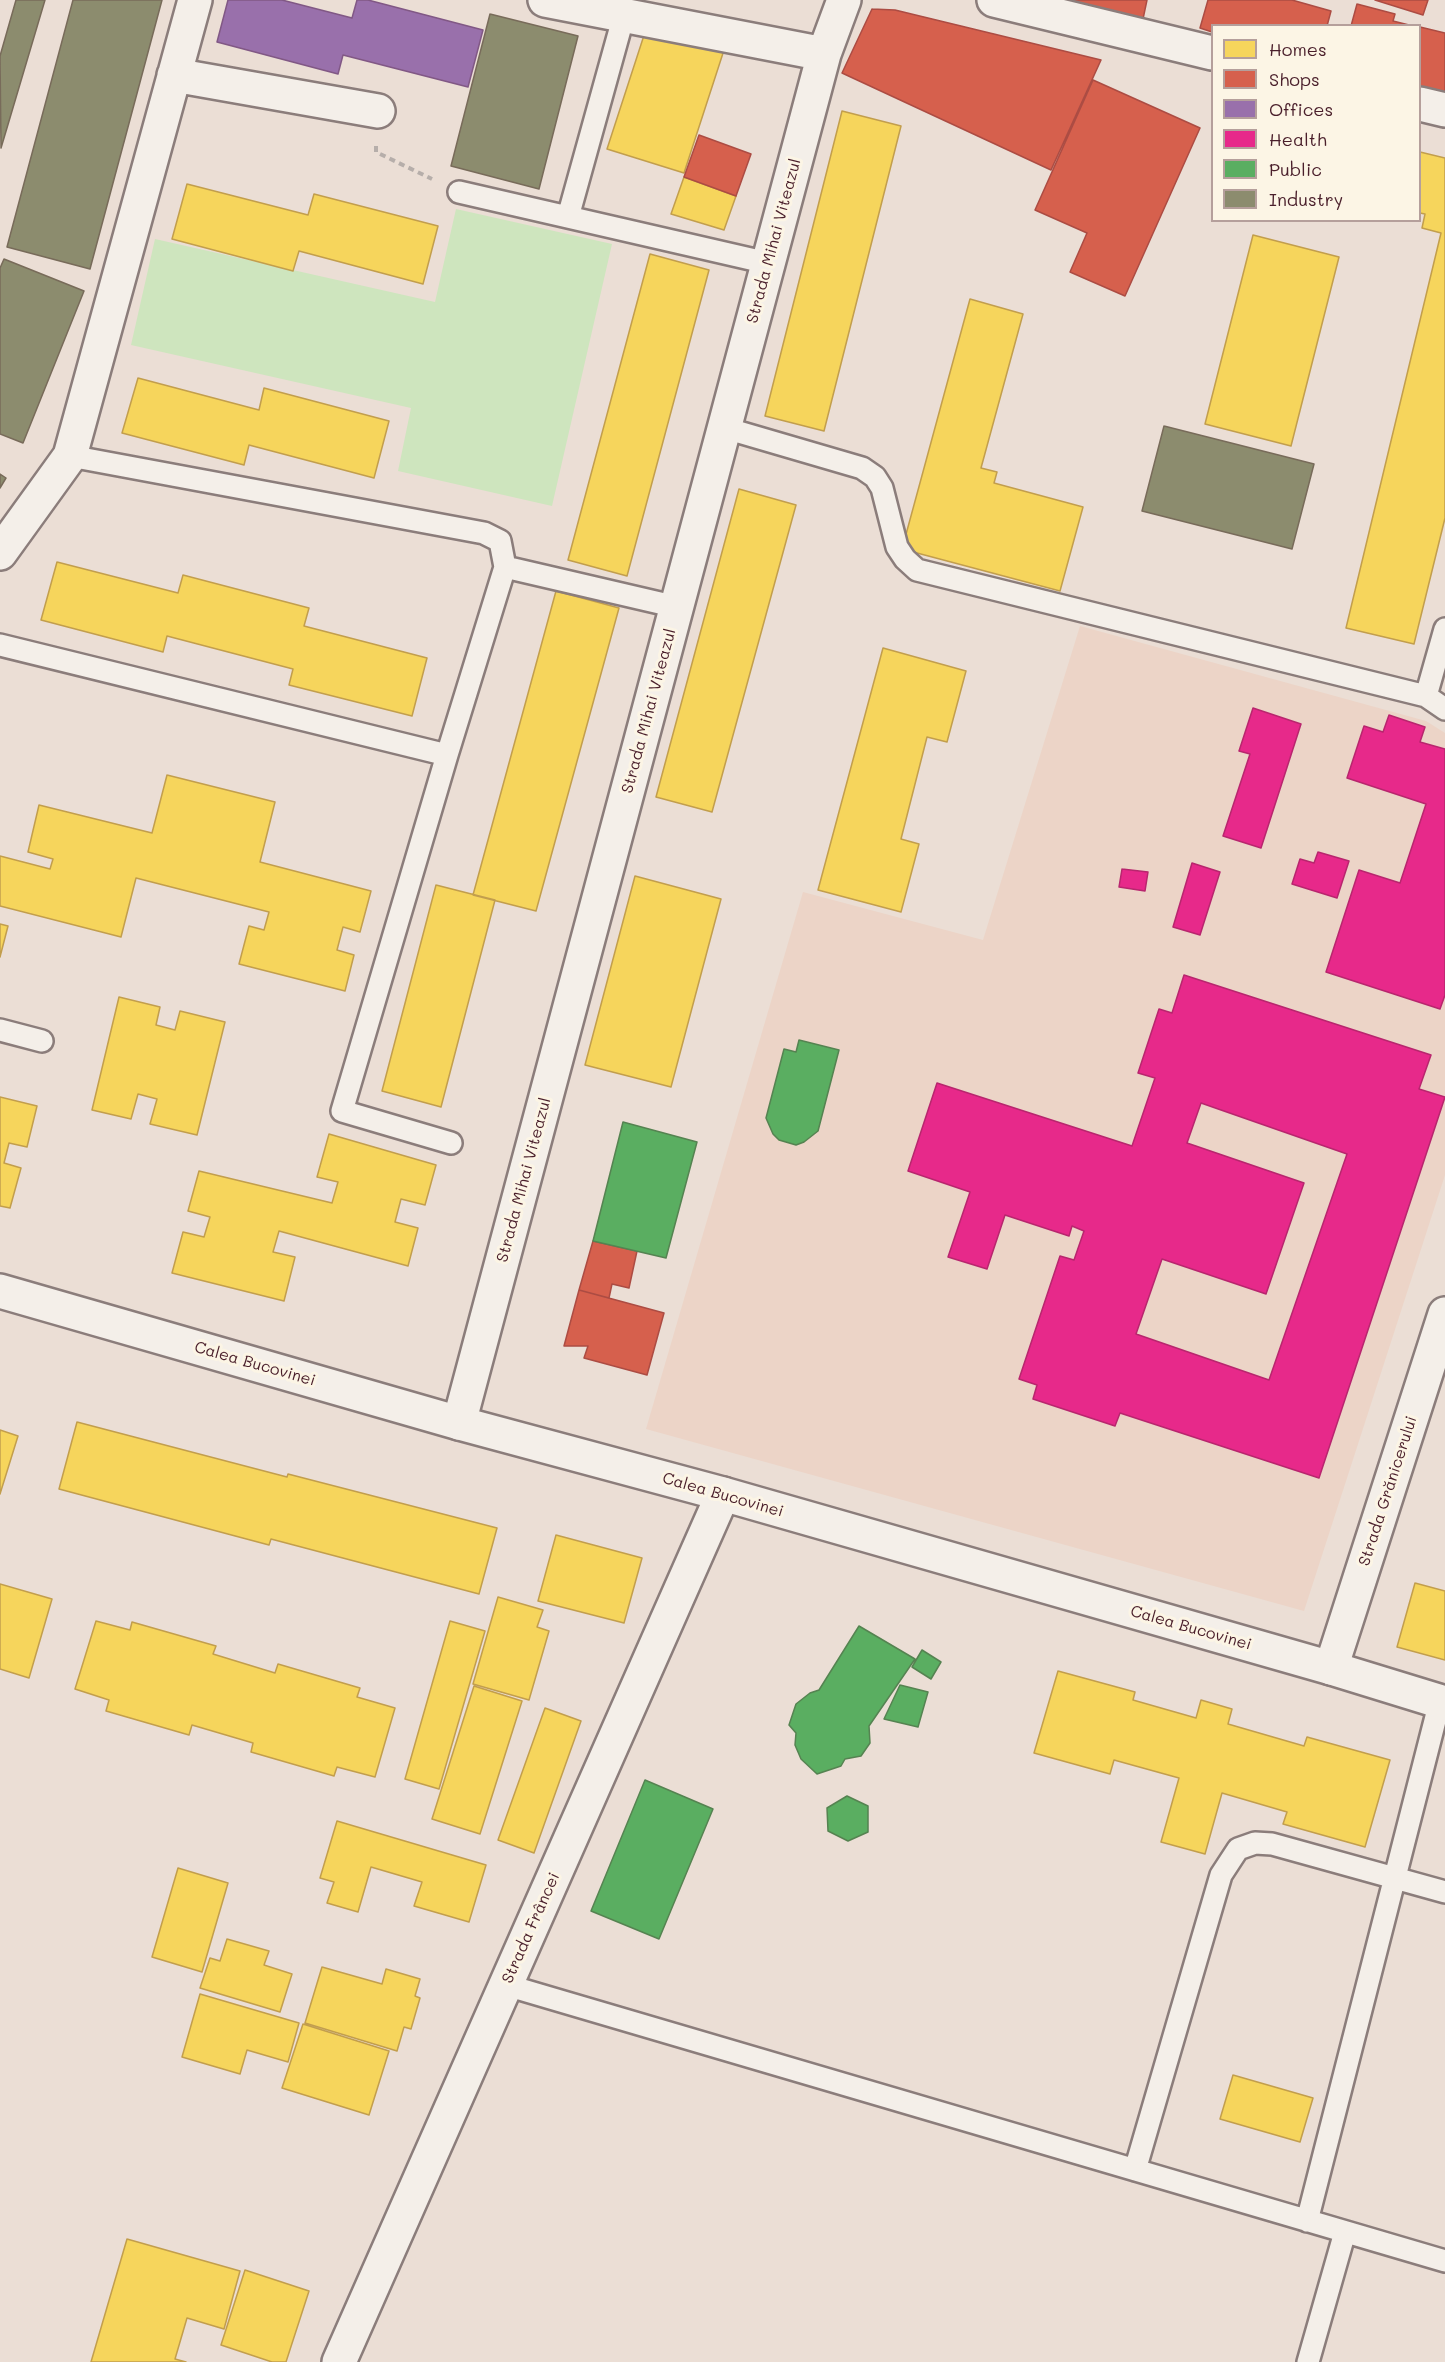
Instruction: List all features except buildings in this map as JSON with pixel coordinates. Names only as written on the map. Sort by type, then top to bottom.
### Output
[{"type":"street","points":[[0,553],[69,456],[195,0]]},
{"type":"street","points":[[545,0],[647,12],[824,54]]},
{"type":"street","name":"Strada Mihai Viteazul","points":[[459,1423],[824,54],[844,0]]},
{"type":"street","points":[[994,0],[1211,53]]},
{"type":"street","points":[[174,75],[378,111]]},
{"type":"street","points":[[1421,104],[1445,110]]},
{"type":"street","name":"Calea Bucovinei","points":[[0,1291],[459,1423],[723,1494],[1443,1702]]},
{"type":"street","name":"Strada Grănicerului","points":[[1331,1668],[1445,1314]]},
{"type":"street","name":"Strada Frâncei","points":[[339,2362],[723,1494]]},
{"type":"lane","points":[[568,218],[647,12]]},
{"type":"lane","points":[[459,192],[768,264]]},
{"type":"lane","points":[[725,428],[862,468],[875,477],[882,488],[897,547],[905,559],[917,570],[1426,696],[1445,709]]},
{"type":"lane","points":[[69,456],[484,533],[500,541],[506,567],[447,755],[342,1111],[451,1143]]},
{"type":"lane","points":[[506,567],[677,607]]},
{"type":"lane","points":[[1426,696],[1445,629]]},
{"type":"lane","points":[[0,645],[447,755]]},
{"type":"lane","points":[[0,1030],[42,1041]]},
{"type":"lane","points":[[1307,2221],[1395,1878],[1443,1702]]},
{"type":"lane","points":[[1135,2170],[1221,1875],[1238,1849],[1255,1843],[1272,1844],[1445,1892]]},
{"type":"lane","points":[[506,1984],[1445,2261]]},
{"type":"lane","points":[[1308,2362],[1345,2232]]},
{"type":"path","points":[[378,111],[376,152],[459,192]]},
{"type":"shaded area","points":[[1080,626],[1426,721],[1445,733],[1445,1175],[1304,1611],[646,1429],[803,892],[983,940]]},
{"type":"green space","points":[[456,209],[612,244],[552,506],[398,471],[411,408],[131,345],[155,239],[435,302]]}]
